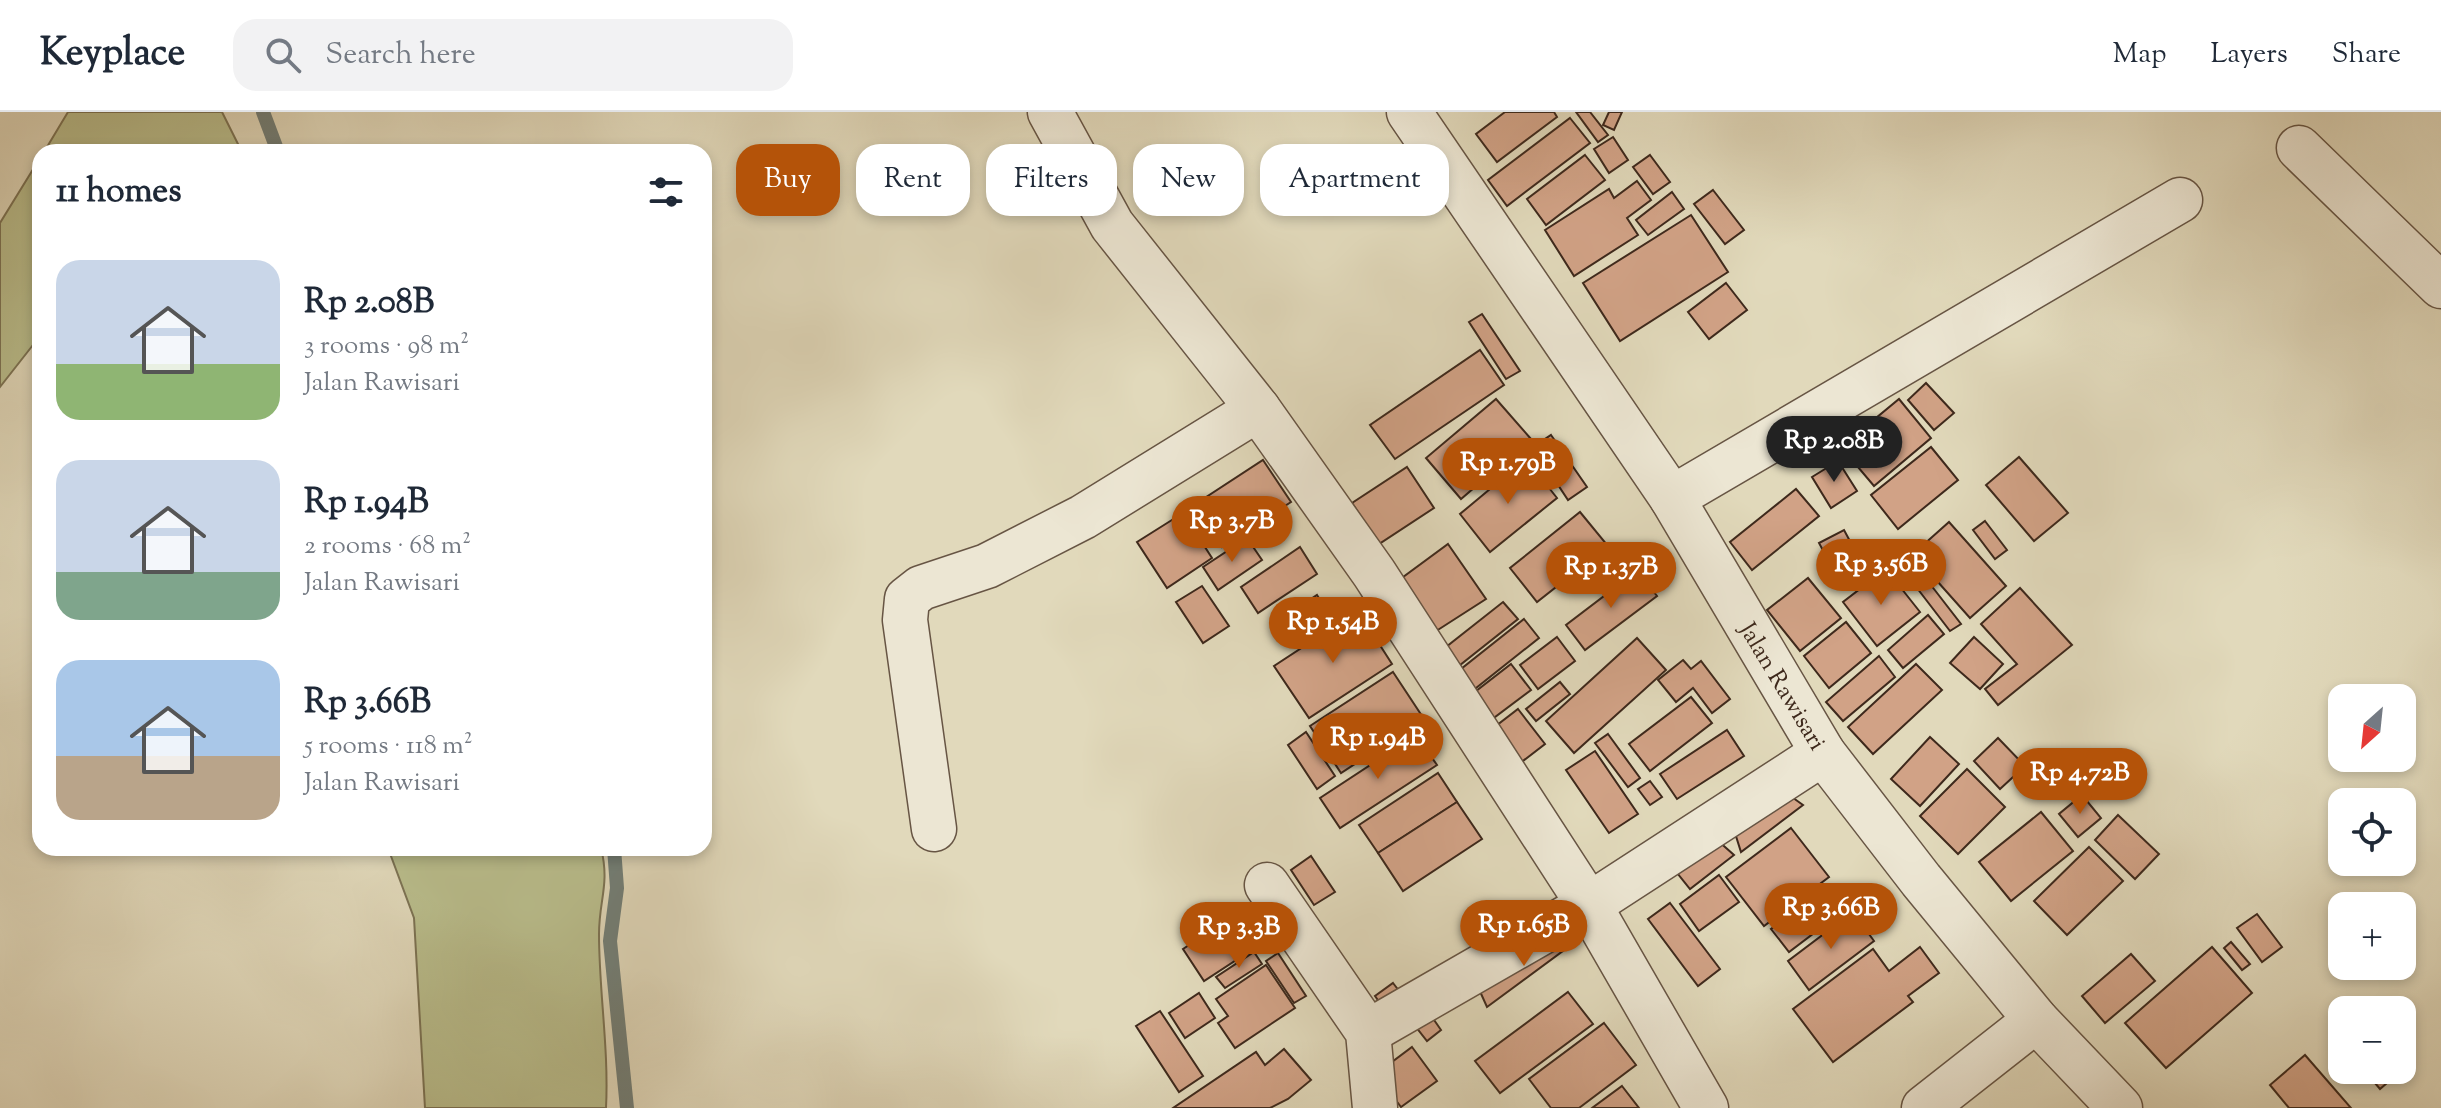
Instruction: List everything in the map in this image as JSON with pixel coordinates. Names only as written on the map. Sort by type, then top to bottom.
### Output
[{"type":"street","name":"Jalan Rawisari","points":[[1409,112],[1672,498],[1823,753],[1921,880],[2036,1020],[2120,1108]]},
{"type":"street","points":[[1056,114],[1112,225],[1258,409],[1374,573],[1589,905],[1706,1108]]},
{"type":"street","points":[[2299,148],[2441,286]]},
{"type":"street","points":[[1672,498],[2180,200]]},
{"type":"street","points":[[934,829],[905,620],[907,599],[921,588],[987,566],[1083,517],[1258,409]]},
{"type":"street","points":[[1368,1032],[1589,905],[1823,753]]},
{"type":"street","points":[[1267,885],[1368,1032],[1371,1092],[1375,1108]]},
{"type":"street","points":[[1924,1108],[2036,1020]]},
{"type":"green space","points":[[68,112],[222,112],[238,144],[49,144]]},
{"type":"green space","points":[[32,171],[32,346],[0,387],[0,223]]},
{"type":"green space","points":[[391,856],[602,856],[604,882],[599,934],[606,1108],[425,1108],[414,918]]},
{"type":"building","points":[[1505,112],[1554,112],[1557,117],[1497,162],[1476,134]]},
{"type":"building","points":[[1576,112],[1590,112],[1608,135],[1598,142]]},
{"type":"building","points":[[1609,112],[1622,112],[1614,130],[1603,125]]},
{"type":"building","points":[[1570,118],[1590,143],[1507,206],[1488,180]]},
{"type":"building","points":[[1613,137],[1628,160],[1609,173],[1594,149]]},
{"type":"building","points":[[1585,155],[1605,180],[1546,225],[1527,199]]},
{"type":"building","points":[[1650,155],[1670,182],[1653,194],[1633,167]]},
{"type":"building","points":[[1637,181],[1651,200],[1627,218],[1638,235],[1574,276],[1545,230],[1609,189],[1614,198]]},
{"type":"building","points":[[1713,190],[1744,230],[1725,244],[1694,204]]},
{"type":"building","points":[[1672,192],[1684,209],[1648,235],[1636,220]]},
{"type":"building","points":[[1691,215],[1728,272],[1620,341],[1583,283]]},
{"type":"building","points":[[1726,283],[1747,310],[1709,339],[1688,312]]},
{"type":"building","points":[[1482,314],[1520,371],[1506,379],[1469,322]]},
{"type":"building","points":[[1480,350],[1504,385],[1395,459],[1370,425]]},
{"type":"building","points":[[1926,383],[1954,413],[1934,430],[1908,400]]},
{"type":"building","points":[[1496,399],[1531,439],[1461,499],[1426,458]]},
{"type":"building","points":[[1899,399],[1931,438],[1874,486],[1841,447]]},
{"type":"building","points":[[1551,435],[1587,487],[1568,500],[1533,447]]},
{"type":"building","points":[[1931,447],[1958,480],[1898,529],[1871,495]]},
{"type":"building","points":[[2019,457],[2068,513],[2034,541],[1986,485]]},
{"type":"building","points":[[1526,459],[1557,498],[1490,552],[1460,514]]},
{"type":"building","points":[[1263,460],[1291,502],[1222,547],[1194,505]]},
{"type":"building","points":[[1838,461],[1857,491],[1831,508],[1812,477]]},
{"type":"building","points":[[1407,467],[1434,508],[1379,544],[1352,503]]},
{"type":"building","points":[[1796,489],[1819,516],[1752,570],[1730,542]]},
{"type":"building","points":[[1580,512],[1608,546],[1537,602],[1510,568]]},
{"type":"building","points":[[1183,513],[1212,558],[1167,588],[1137,542]]},
{"type":"building","points":[[1985,521],[2007,550],[1995,559],[1973,530]]},
{"type":"building","points":[[1949,522],[2006,586],[1970,618],[1913,554]]},
{"type":"building","points":[[1844,530],[1867,573],[1842,586],[1819,543]]},
{"type":"building","points":[[1247,538],[1262,560],[1218,590],[1203,567]]},
{"type":"building","points":[[1448,544],[1486,599],[1430,635],[1395,583]]},
{"type":"building","points":[[1300,547],[1317,574],[1258,613],[1241,587]]},
{"type":"building","points":[[1886,569],[1920,612],[1877,646],[1843,602]]},
{"type":"building","points":[[1637,571],[1657,596],[1585,650],[1566,625]]},
{"type":"building","points":[[1808,578],[1841,618],[1800,651],[1767,610]]},
{"type":"building","points":[[1927,580],[1961,624],[1950,631],[1917,588]]},
{"type":"building","points":[[1202,586],[1229,626],[1203,643],[1176,602]]},
{"type":"building","points":[[2020,588],[2072,645],[1998,705],[1985,689],[2017,664],[1981,624]]},
{"type":"building","points":[[1317,595],[1329,614],[1290,639],[1278,621]]},
{"type":"building","points":[[1503,602],[1518,619],[1455,669],[1441,651]]},
{"type":"building","points":[[1358,611],[1392,664],[1309,718],[1274,666]]},
{"type":"building","points":[[1928,615],[1944,634],[1903,668],[1888,650]]},
{"type":"building","points":[[1524,619],[1539,638],[1471,692],[1456,673]]},
{"type":"building","points":[[1846,622],[1871,653],[1829,688],[1804,656]]},
{"type":"building","points":[[1557,637],[1575,661],[1538,689],[1520,665]]},
{"type":"building","points":[[1974,637],[2003,664],[1980,689],[1950,663]]},
{"type":"building","points":[[1637,638],[1666,670],[1574,753],[1546,721]]},
{"type":"building","points":[[1879,656],[1895,677],[1843,721],[1826,702]]},
{"type":"building","points":[[1683,660],[1691,669],[1701,661],[1730,699],[1712,713],[1693,688],[1676,702],[1658,680]]},
{"type":"building","points":[[1511,664],[1531,690],[1491,720],[1471,695]]},
{"type":"building","points":[[1916,664],[1942,690],[1873,754],[1848,727]]},
{"type":"building","points":[[1393,672],[1424,719],[1341,773],[1310,726]]},
{"type":"building","points":[[1560,682],[1570,694],[1536,721],[1526,709]]},
{"type":"building","points":[[1691,697],[1712,723],[1650,771],[1629,744]]},
{"type":"building","points":[[1518,709],[1545,744],[1519,764],[1492,729]]},
{"type":"building","points":[[1727,730],[1744,756],[1677,799],[1660,774]]},
{"type":"building","points":[[1306,732],[1335,776],[1317,789],[1288,745]]},
{"type":"building","points":[[1608,734],[1640,778],[1628,787],[1595,743]]},
{"type":"building","points":[[1416,735],[1437,765],[1340,828],[1320,798]]},
{"type":"building","points":[[1930,737],[1959,764],[1920,806],[1891,779]]},
{"type":"building","points":[[1998,738],[2025,766],[2000,789],[1974,761]]},
{"type":"building","points":[[1595,751],[1638,814],[1609,833],[1566,770]]},
{"type":"building","points":[[1967,769],[2005,807],[1958,854],[1920,816]]},
{"type":"building","points":[[1438,773],[1457,802],[1378,853],[1359,825]]},
{"type":"building","points":[[1650,781],[1662,797],[1650,805],[1638,789]]},
{"type":"building","points":[[1782,790],[1803,805],[1741,852],[1735,833]]},
{"type":"building","points":[[2082,795],[2101,818],[2078,837],[2059,814]]},
{"type":"building","points":[[1457,802],[1482,839],[1403,891],[1378,853]]},
{"type":"building","points":[[2041,812],[2073,851],[2011,901],[1979,862]]},
{"type":"building","points":[[2118,815],[2159,854],[2135,879],[2095,840]]},
{"type":"building","points":[[1791,828],[1829,877],[1764,926],[1726,877]]},
{"type":"building","points":[[1716,839],[1734,855],[1690,889],[1670,864]]},
{"type":"building","points":[[2089,847],[2123,881],[2067,935],[2034,901]]},
{"type":"building","points":[[1311,856],[1335,892],[1314,905],[1291,870]]},
{"type":"building","points":[[1719,875],[1739,902],[1699,931],[1680,904]]},
{"type":"building","points":[[1826,888],[1843,911],[1789,952],[1771,929]]},
{"type":"building","points":[[1670,903],[1720,969],[1698,986],[1648,919]]},
{"type":"building","points":[[1853,912],[1874,941],[1809,990],[1788,961]]},
{"type":"building","points":[[2257,914],[2282,947],[2262,962],[2237,928]]},
{"type":"building","points":[[1232,917],[1253,949],[1204,981],[1183,949]]},
{"type":"building","points":[[1564,930],[1575,942],[1487,1007],[1478,987]]},
{"type":"building","points":[[2231,942],[2250,964],[2242,970],[2224,948]]},
{"type":"building","points":[[1920,947],[1939,973],[1908,996],[1913,1002],[1833,1062],[1793,1009],[1873,949],[1889,971]]},
{"type":"building","points":[[2212,947],[2252,993],[2166,1068],[2125,1023]]},
{"type":"building","points":[[1254,952],[1262,964],[1225,988],[1216,977]]},
{"type":"building","points":[[1278,953],[1306,996],[1294,1003],[1266,961]]},
{"type":"building","points":[[2131,954],[2155,981],[2105,1023],[2082,996]]},
{"type":"building","points":[[1266,965],[1295,1008],[1235,1048],[1218,1023],[1228,1016],[1216,999]]},
{"type":"building","points":[[1393,983],[1403,996],[1385,1010],[1375,996]]},
{"type":"building","points":[[1568,992],[1593,1024],[1500,1093],[1475,1061]]},
{"type":"building","points":[[1199,993],[1215,1018],[1185,1038],[1169,1013]]},
{"type":"building","points":[[1160,1011],[1203,1076],[1179,1092],[1136,1026]]},
{"type":"building","points":[[1432,1017],[1441,1030],[1427,1041],[1416,1027]]},
{"type":"building","points":[[1604,1023],[1636,1065],[1579,1108],[1551,1108],[1529,1079]]},
{"type":"building","points":[[1412,1047],[1437,1081],[1401,1107],[1376,1074]]},
{"type":"building","points":[[1284,1049],[1311,1080],[1288,1099],[1270,1108],[1173,1108],[1256,1052],[1265,1065]]},
{"type":"building","points":[[2305,1055],[2351,1108],[2289,1108],[2270,1085]]},
{"type":"building","points":[[1622,1086],[1639,1108],[1592,1108]]},
{"type":"waterway","points":[[263,112],[275,144]]},
{"type":"waterway","points":[[615,856],[617,888],[610,941],[627,1108]]}]
